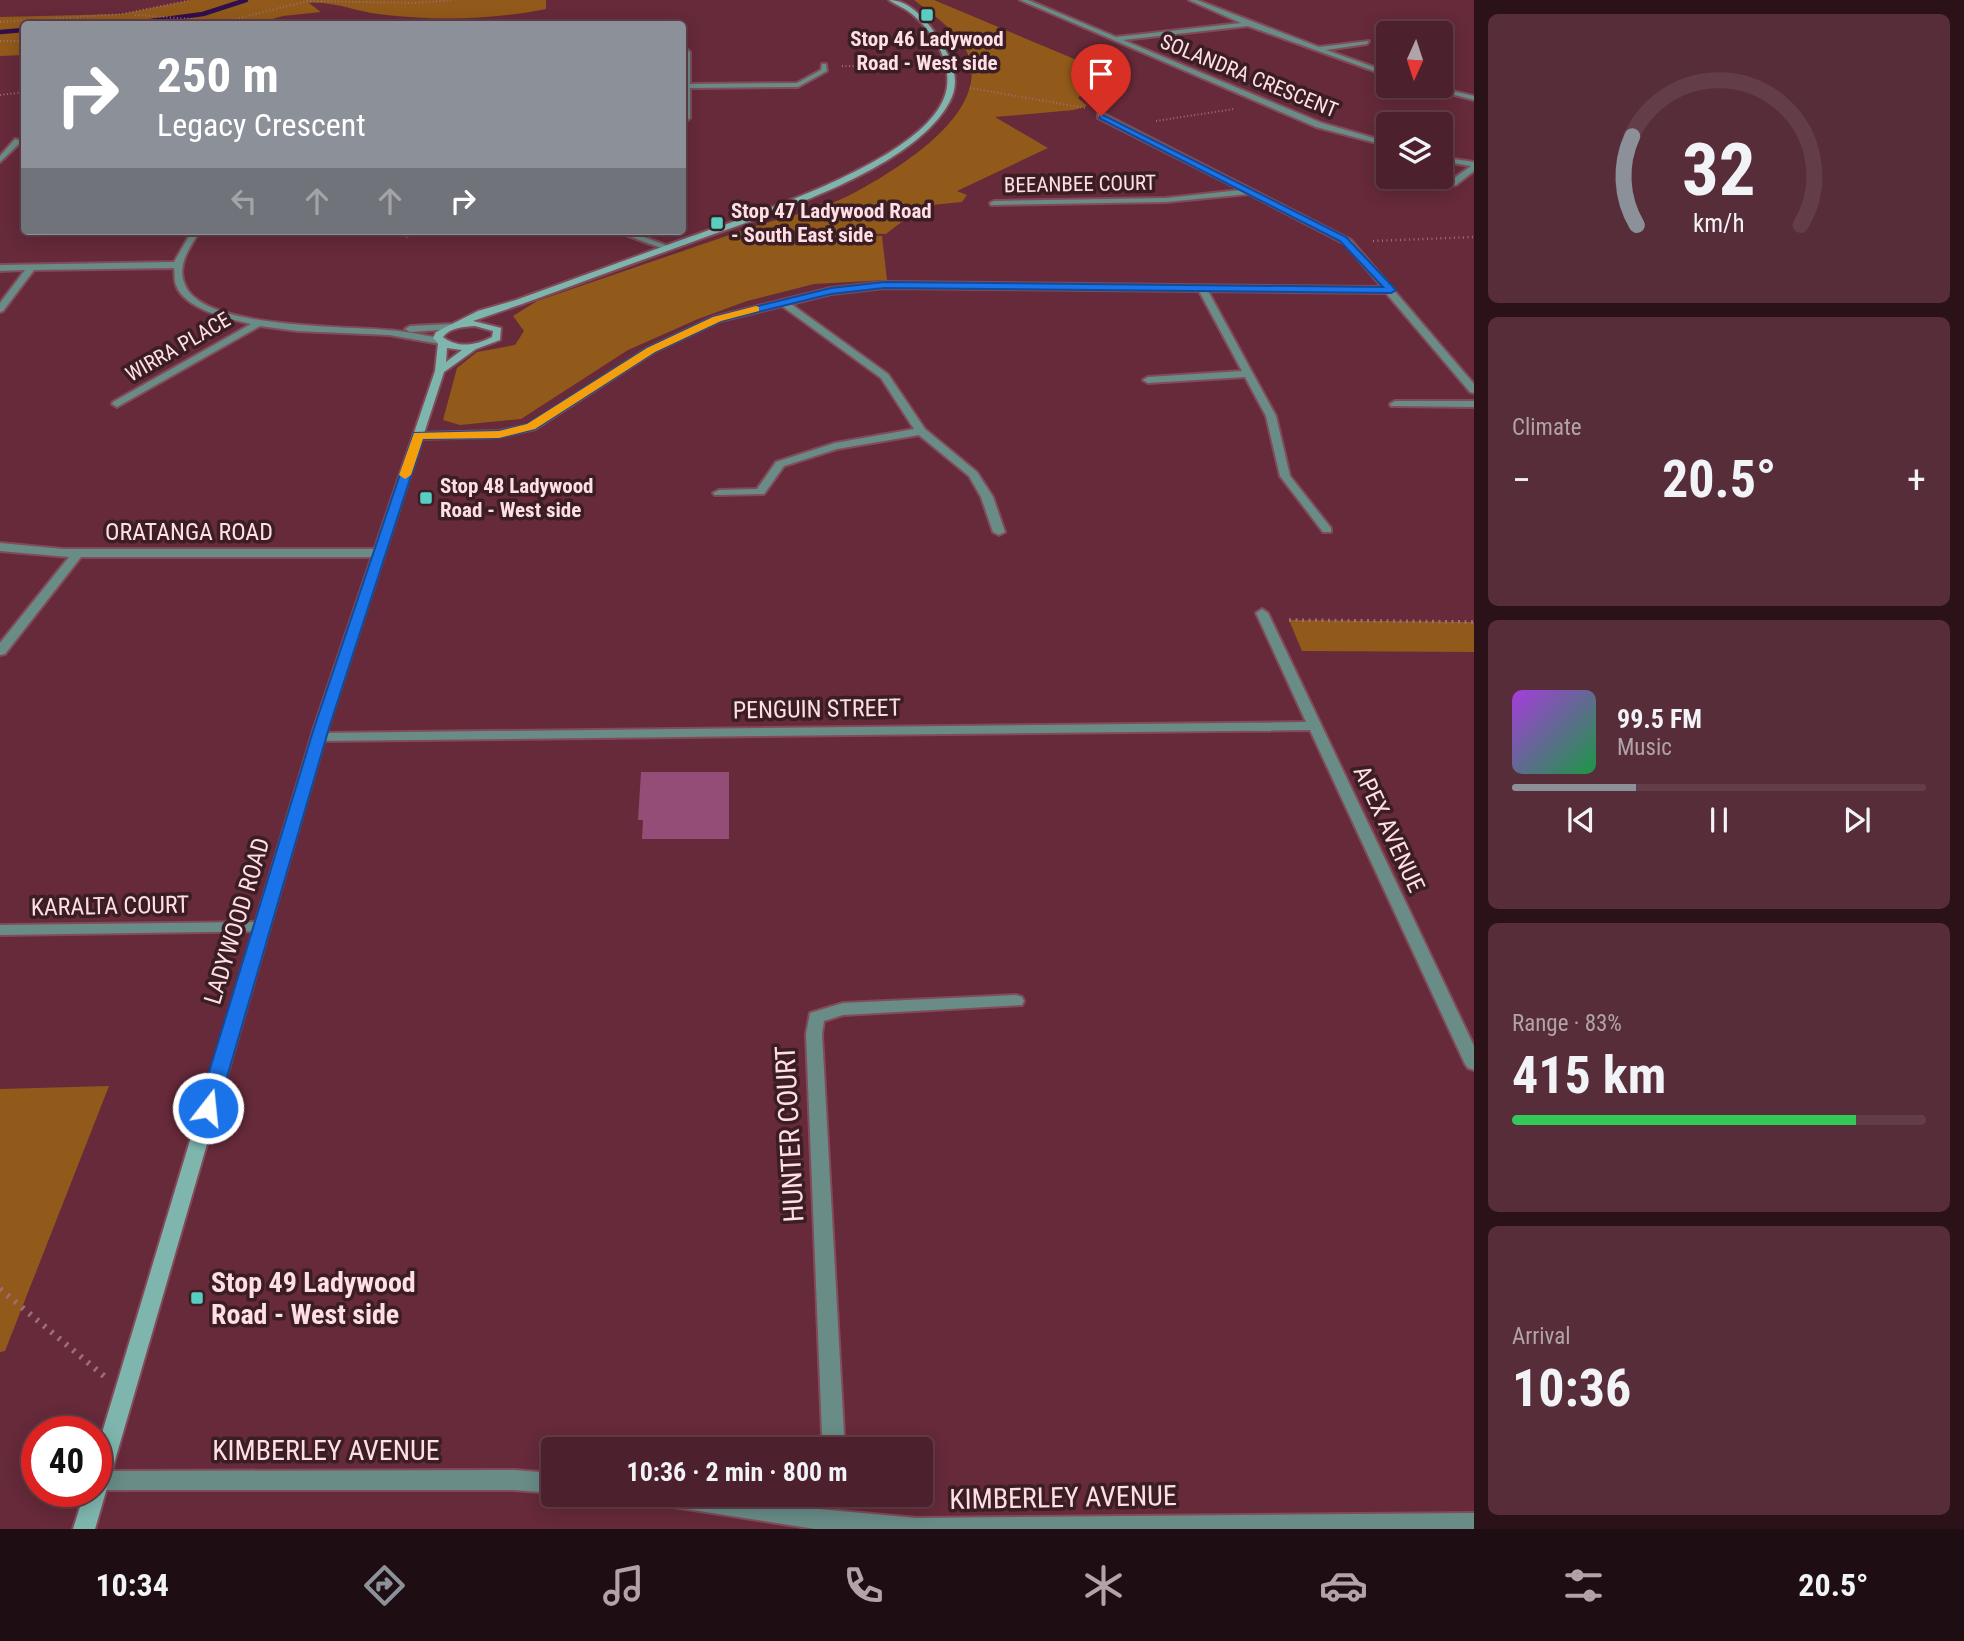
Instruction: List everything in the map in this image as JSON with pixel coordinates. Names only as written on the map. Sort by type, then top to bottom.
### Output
[{"type":"street","points":[[441,342],[438,335],[477,314],[519,302],[818,193],[863,171],[930,123],[945,105],[951,86],[948,58],[925,22],[902,3],[892,0]]},
{"type":"street","name":"SOLANDRA CRESCENT","points":[[1023,0],[1319,125],[1376,141]]},
{"type":"street","points":[[1192,0],[1249,24],[1376,70]]},
{"type":"street","points":[[1113,40],[1249,24]]},
{"type":"street","points":[[1317,49],[1367,42]]},
{"type":"street","points":[[686,51],[686,118]]},
{"type":"street","points":[[687,86],[798,85],[814,79],[824,71],[824,66]]},
{"type":"street","points":[[1453,93],[1474,98]]},
{"type":"street","points":[[1101,116],[1348,242],[1474,390]]},
{"type":"street","points":[[0,160],[17,141]]},
{"type":"street","points":[[1453,161],[1474,165]]},
{"type":"street","points":[[1453,183],[1474,165]]},
{"type":"street","name":"BEEANBEE COURT","points":[[993,203],[1166,200],[1251,191]]},
{"type":"street","points":[[194,235],[178,265],[180,283],[192,298],[219,312],[259,323],[304,330],[381,332],[476,323],[498,330]]},
{"type":"street","points":[[632,235],[667,247]]},
{"type":"street","points":[[0,268],[178,265]]},
{"type":"street","points":[[0,309],[32,267]]},
{"type":"street","points":[[418,436],[499,434],[531,427],[651,350],[717,319],[831,291],[884,285],[1391,290]]},
{"type":"street","points":[[1200,287],[1271,416],[1285,476],[1327,530]]},
{"type":"street","points":[[440,371],[473,346],[497,338],[504,310],[519,302]]},
{"type":"street","points":[[783,302],[885,376],[921,431],[972,474],[987,498],[999,532]]},
{"type":"street","name":"WIRRA PLACE","points":[[117,404],[259,323]]},
{"type":"street","points":[[381,332],[473,346]]},
{"type":"street","name":"LADYWOOD ROAD","points":[[112,1435],[319,737],[440,371],[441,342]]},
{"type":"street","points":[[1148,380],[1248,374]]},
{"type":"street","points":[[1395,404],[1474,404]]},
{"type":"street","points":[[719,493],[760,492],[780,464],[835,446],[921,431]]},
{"type":"street","name":"ORATANGA ROAD","points":[[0,547],[78,553],[379,553]]},
{"type":"street","points":[[0,651],[78,553]]},
{"type":"street","name":"APEX AVENUE","points":[[1262,613],[1474,1064]]},
{"type":"street","name":"PENGUIN STREET","points":[[319,737],[1315,726]]},
{"type":"street","name":"KARALTA COURT","points":[[0,930],[262,927]]},
{"type":"street","name":"HUNTER COURT","points":[[832,1437],[814,1034],[816,1017],[842,1009],[1016,1001]]},
{"type":"street","name":"KIMBERLEY AVENUE","points":[[112,1487],[513,1480],[541,1482]]},
{"type":"street","name":"LADYWOOD ROAD","points":[[84,1529],[91,1507]]},
{"type":"street","name":"KIMBERLEY AVENUE","points":[[739,1507],[805,1517],[916,1528],[1474,1523]]},
{"type":"street","points":[[805,1517],[808,1507]]},
{"type":"path","points":[[122,15],[191,0]]},
{"type":"path","points":[[0,22],[122,15],[227,21],[287,5],[320,0],[398,5],[452,0]]},
{"type":"path","points":[[0,41],[21,41]]},
{"type":"path","points":[[824,66],[949,66]]},
{"type":"path","points":[[951,86],[1036,98],[1087,109],[1101,116]]},
{"type":"path","points":[[0,95],[21,92]]},
{"type":"path","points":[[1120,126],[1269,104]]},
{"type":"path","points":[[1348,242],[1474,237]]},
{"type":"path","points":[[1293,631],[1289,620],[1474,622]]},
{"type":"path","points":[[0,1289],[60,1336],[124,1394]]},
{"type":"shaded area","points":[[191,0],[546,0],[546,9],[483,17],[420,18],[309,3],[321,12],[283,16],[266,21],[21,21],[21,55],[0,56],[0,17],[122,14]]},
{"type":"shaded area","points":[[914,0],[934,0],[1098,69],[1078,98],[1087,106],[1074,110],[995,117],[1048,148],[957,191],[967,195],[962,202],[922,206],[886,234],[746,229],[812,210],[848,196],[911,157],[951,121],[965,100],[971,79],[969,57],[953,32]]},
{"type":"shaded area","points":[[741,231],[882,236],[887,280],[814,284],[747,301],[698,319],[628,350],[521,419],[460,425],[443,420],[457,368],[477,352],[515,345],[524,331],[513,316],[537,301]]},
{"type":"shaded area","points":[[1289,620],[1474,622],[1474,652],[1302,651]]},
{"type":"shaded area","points":[[109,1086],[5,1351],[0,1352],[0,1089]]},
{"type":"building","points":[[641,772],[729,772],[729,839],[642,839],[643,820],[638,820]]},
{"type":"waterway","points":[[150,21],[203,14],[246,0]]},
{"type":"waterway","points":[[0,32],[21,30]]},
{"type":"slow traffic","points":[[405,475],[418,436],[499,434],[531,427],[651,350],[717,319],[756,309]]},
{"type":"place","name":"Stop 46 Ladywood Road - West side","points":[[927,15]]},
{"type":"place","name":"Stop 47 Ladywood Road - South East side","points":[[717,223]]},
{"type":"place","name":"Stop 48 Ladywood Road - West side","points":[[426,498]]},
{"type":"place","name":"Stop 49 Ladywood Road - West side","points":[[197,1298]]},
{"type":"route","points":[[208,1108],[321,728],[418,436],[499,434],[531,427],[651,350],[717,319],[831,291],[884,285],[1391,290],[1348,242],[1101,116]]}]
